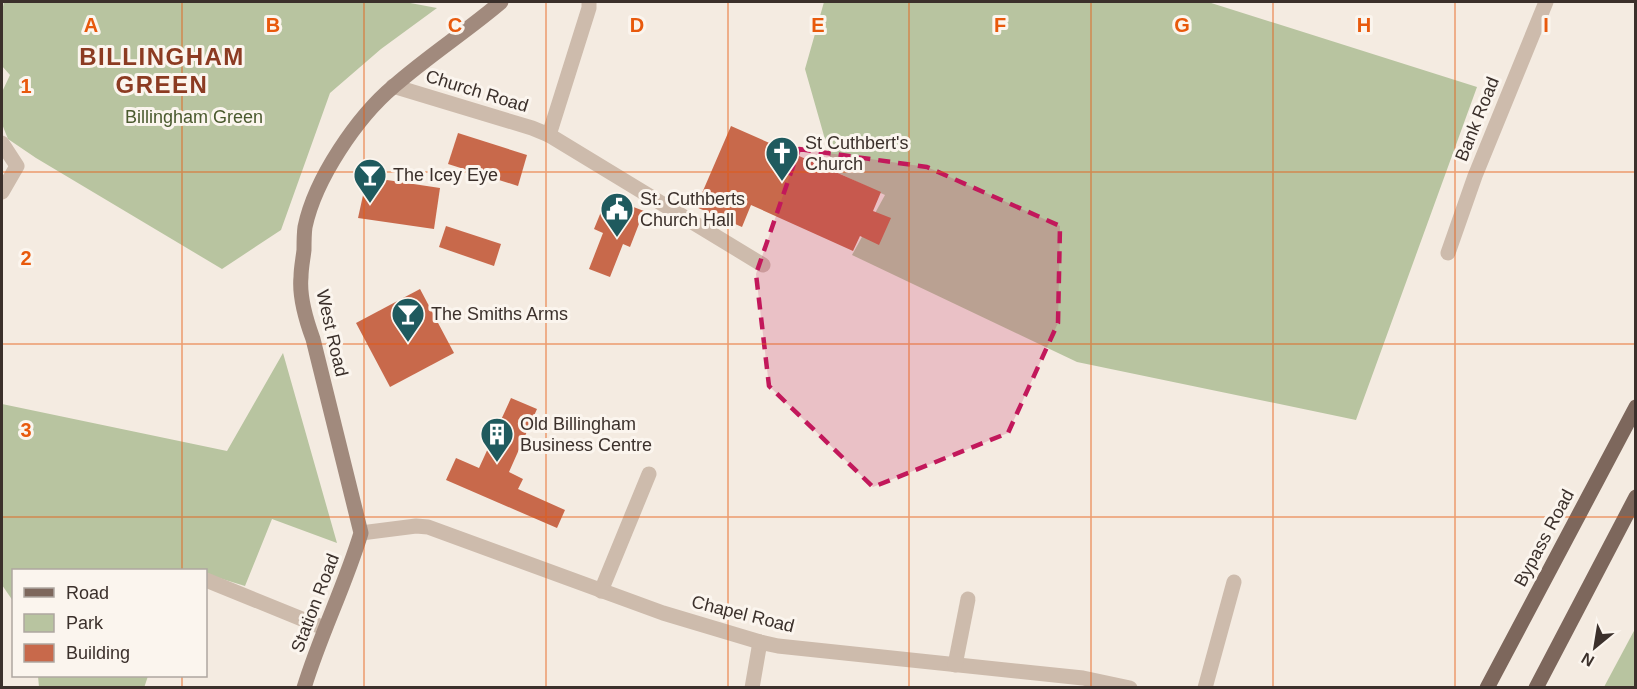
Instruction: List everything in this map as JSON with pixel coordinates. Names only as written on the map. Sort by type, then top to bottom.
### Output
[{"type":"main road","name":"Bypass Road","points":[[1487,687],[1635,407]]},
{"type":"main road","points":[[1536,687],[1635,497]]},
{"type":"street","name":"West Road","points":[[361,533],[316,350],[305,317],[300,279],[305,227],[315,197],[336,156],[354,129],[393,86],[501,2]]},
{"type":"street","points":[[549,135],[589,2]]},
{"type":"street","name":"Bank Road","points":[[1448,253],[1475,177],[1546,2]]},
{"type":"street","name":"Church Road","points":[[393,86],[549,135],[763,265]]},
{"type":"street","points":[[2,142],[17,166],[2,192]]},
{"type":"street","points":[[601,591],[649,474]]},
{"type":"street","name":"Chapel Road","points":[[361,533],[416,526],[428,527],[663,613],[759,642],[1083,678],[1130,687]]},
{"type":"street","name":"Station Road","points":[[304,687],[324,628],[353,560],[361,533]]},
{"type":"street","points":[[207,579],[324,628]]},
{"type":"street","points":[[1205,687],[1234,582]]},
{"type":"street","points":[[955,665],[968,599]]},
{"type":"street","points":[[752,687],[759,642]]},
{"type":"highlighted area","points":[[799,149],[927,167],[1060,226],[1058,323],[1008,433],[873,487],[769,386],[756,274]]},
{"type":"green space","name":"Billingham Green","points":[[4,2],[405,2],[437,8],[381,49],[330,93],[281,230],[222,269],[8,139],[2,124],[2,92],[10,75],[2,66]]},
{"type":"green space","points":[[824,2],[1208,2],[1477,87],[1356,420],[1077,362],[852,255],[885,195],[834,171],[805,69]]},
{"type":"green space","points":[[283,353],[337,543],[272,519],[245,586],[207,574],[207,569],[12,569],[12,600],[2,585],[2,404],[227,451]]},
{"type":"green space","points":[[1635,629],[1635,687],[1604,687]]},
{"type":"green space","points":[[38,677],[148,677],[144,688],[39,687]]},
{"type":"building","name":"St Cuthbert's Church","points":[[731,126],[881,192],[873,211],[891,218],[879,245],[860,236],[853,251],[751,205],[742,227],[696,207]]},
{"type":"building","points":[[458,133],[527,155],[518,186],[448,164]]},
{"type":"building","points":[[367,177],[440,188],[434,229],[358,218]]},
{"type":"building","name":"St. Cuthberts Church Hall","points":[[607,197],[644,211],[630,247],[623,244],[610,277],[589,269],[603,233],[594,229]]},
{"type":"building","points":[[446,226],[501,244],[494,266],[439,247]]},
{"type":"building","name":"The Smiths Arms","points":[[420,289],[454,353],[390,387],[356,323]]},
{"type":"building","name":"Old Billingham Business Centre","points":[[511,398],[537,409],[509,472],[523,479],[518,489],[565,510],[557,528],[446,480],[456,458],[479,468]]},
{"type":"place","name":"St Cuthbert's Church","points":[[782,182]]},
{"type":"place","name":"The Icey Eye","points":[[370,204]]},
{"type":"place","name":"St. Cuthberts Church Hall","points":[[617,238]]},
{"type":"place","name":"The Smiths Arms","points":[[408,343]]},
{"type":"place","name":"Old Billingham Business Centre","points":[[497,463]]},
{"type":"district","name":"BILLINGHAM GREEN","points":[[162,71]]}]
